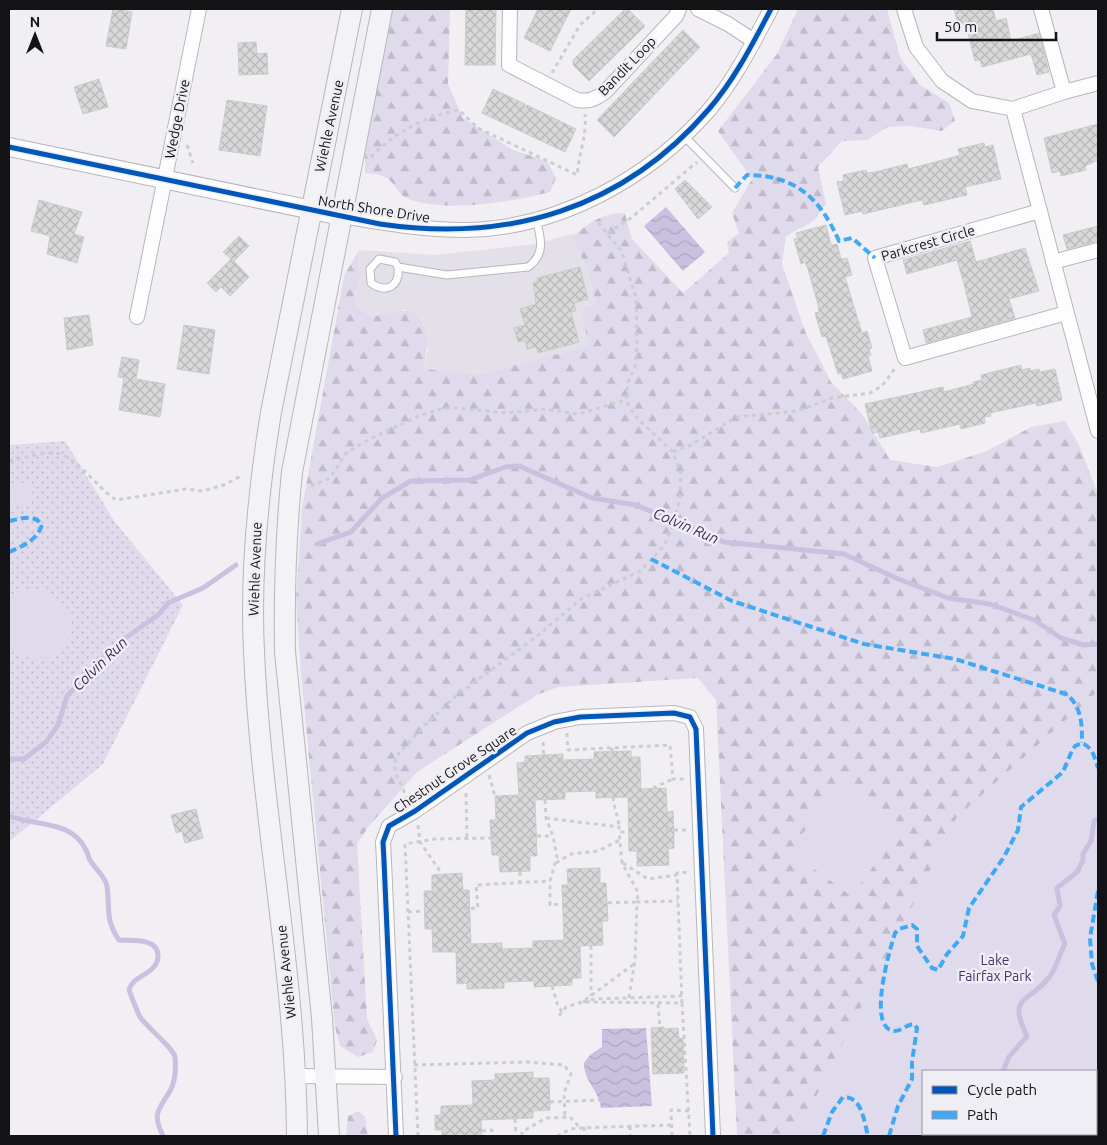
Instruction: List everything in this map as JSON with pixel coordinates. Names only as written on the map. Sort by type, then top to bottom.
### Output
[{"type":"main road","name":"Wiehle Avenue","points":[[297,1136],[296,1076],[258,702],[252,591],[261,470],[352,9]]},
{"type":"main road","name":"Wiehle Avenue","points":[[329,1136],[327,1077],[288,690],[284,590],[286,532],[292,472],[382,9]]},
{"type":"street","name":"Wedge Drive","points":[[137,317],[199,9]]},
{"type":"street","name":"Bandit Loop","points":[[510,9],[509,65],[577,100],[584,101],[593,100],[605,92],[676,16],[679,9]]},
{"type":"street","points":[[698,9],[728,24],[754,41]]},
{"type":"street","name":"North Shore Drive","points":[[9,147],[407,228],[468,230],[536,219],[577,205],[610,189],[659,158],[684,136],[719,97],[754,41],[771,9]]},
{"type":"street","points":[[904,9],[916,47],[942,81],[972,101],[1013,109],[1098,83]]},
{"type":"street","points":[[1041,9],[1064,92]]},
{"type":"street","points":[[1013,109],[1098,431]]},
{"type":"street","name":"Parkcrest Circle","points":[[905,358],[875,258],[1040,211]]},
{"type":"street","points":[[1053,262],[1098,250]]},
{"type":"street","points":[[905,358],[1066,313]]},
{"type":"street","name":"Chestnut Grove Square","points":[[396,1136],[395,1078],[383,842],[389,826],[416,816],[527,732],[554,722],[580,716],[674,713],[690,716],[696,729],[713,1136]]},
{"type":"street","points":[[296,1076],[395,1078]]},
{"type":"lane","points":[[684,136],[735,188]]},
{"type":"lane","points":[[398,268],[447,275],[528,267],[536,262],[542,244],[536,219]]},
{"type":"lane","points":[[379,259],[395,262],[398,268],[398,281],[393,287],[385,289],[371,283],[370,269],[379,259]]},
{"type":"path","points":[[558,60],[580,25],[598,9]]},
{"type":"path","points":[[365,162],[388,140],[411,127],[436,114],[459,110],[478,128],[577,175],[579,155],[586,129],[584,101]]},
{"type":"path","points":[[608,233],[631,218],[698,162],[690,155]]},
{"type":"path","points":[[442,874],[420,842],[416,816],[395,772],[398,752],[457,695],[536,637],[581,599],[640,571],[664,546],[680,499],[681,474],[672,452],[635,416],[626,400],[638,344],[636,298],[622,252],[596,220]]},
{"type":"path","points":[[672,452],[689,446],[737,416],[797,411],[832,398],[870,393],[882,386],[890,373],[905,358]]},
{"type":"path","points":[[311,486],[330,478],[346,453],[370,439],[419,416],[440,410],[457,408],[507,413],[545,410],[578,414],[626,400]]},
{"type":"path","points":[[9,461],[54,453],[70,458],[103,492],[116,500],[186,489],[203,492],[242,476]]},
{"type":"path","points":[[567,726],[568,750],[670,745],[673,779]]},
{"type":"path","points":[[536,741],[543,736],[544,761]]},
{"type":"path","points":[[612,748],[612,758]]},
{"type":"path","points":[[480,778],[494,768]]},
{"type":"path","points":[[488,772],[495,796]]},
{"type":"path","points":[[654,788],[673,779],[686,779],[686,787]]},
{"type":"path","points":[[458,792],[465,788],[467,838]]},
{"type":"path","points":[[613,797],[614,806],[618,812],[622,863],[638,892],[630,998]]},
{"type":"path","points":[[545,800],[546,818],[553,836],[557,857],[550,881],[550,905],[563,904]]},
{"type":"path","points":[[546,818],[619,827]]},
{"type":"path","points":[[687,821],[688,838]]},
{"type":"path","points":[[666,830],[687,830]]},
{"type":"path","points":[[619,832],[629,832]]},
{"type":"path","points":[[529,836],[553,836]]},
{"type":"path","points":[[418,1136],[405,844],[467,838],[491,838]]},
{"type":"path","points":[[555,863],[571,854],[598,851],[620,840]]},
{"type":"path","points":[[622,863],[648,879],[677,875],[677,873],[689,874],[688,865]]},
{"type":"path","points":[[520,872],[520,883]]},
{"type":"path","points":[[677,875],[690,1136]]},
{"type":"path","points":[[463,909],[478,908],[476,884],[550,881]]},
{"type":"path","points":[[600,903],[678,900]]},
{"type":"path","points":[[408,912],[425,911]]},
{"type":"path","points":[[591,946],[591,996]]},
{"type":"path","points":[[582,1002],[634,964]]},
{"type":"path","points":[[552,986],[558,1006],[562,1012]]},
{"type":"path","points":[[559,1016],[566,1007],[594,999],[682,996]]},
{"type":"path","points":[[582,1002],[682,1003]]},
{"type":"path","points":[[658,1004],[660,1027]]},
{"type":"path","points":[[414,1065],[527,1062],[564,1065],[571,1074],[564,1093],[565,1117]]},
{"type":"path","points":[[550,1102],[600,1100]]},
{"type":"path","points":[[672,1136],[671,1110],[689,1111]]},
{"type":"path","points":[[522,1136],[522,1132],[546,1118],[570,1117],[580,1128]]},
{"type":"path","points":[[515,1119],[516,1136]]},
{"type":"path","points":[[557,1136],[571,1129],[584,1127],[672,1124]]},
{"type":"path","points":[[630,1126],[630,1136]]},
{"type":"path","points":[[584,1127],[585,1136]]},
{"type":"path","points":[[482,1131],[492,1130],[493,1136]]},
{"type":"shaded area","points":[[576,233],[573,239],[588,271],[596,304],[581,312],[590,346],[480,374],[424,369],[428,348],[405,309],[393,314],[371,317],[356,306],[354,295],[360,281],[359,250],[435,255],[535,244]]},
{"type":"green space","points":[[393,9],[450,9],[448,84],[463,118],[513,150],[547,161],[556,178],[550,192],[498,202],[460,206],[441,205],[409,199],[403,196],[384,176],[365,173],[365,149]]},
{"type":"green space","points":[[798,9],[887,9],[900,57],[920,85],[949,103],[955,121],[942,131],[910,126],[888,127],[867,140],[842,141],[818,167],[826,204],[812,222],[786,236],[782,264],[805,331],[831,382],[863,415],[890,460],[937,467],[987,451],[1031,427],[1065,421],[1078,443],[1098,493],[1098,1136],[737,1136],[716,700],[698,678],[558,687],[537,695],[417,772],[369,826],[357,844],[367,1019],[377,1040],[373,1052],[358,1057],[340,1046],[335,1027],[301,674],[296,600],[302,508],[344,276],[359,250],[360,281],[354,295],[356,306],[371,317],[399,311],[415,312],[424,328],[427,339],[424,369],[480,374],[589,346],[581,311],[596,304],[588,271],[573,239],[589,224],[604,216],[619,213],[625,214],[632,239],[683,293],[729,253],[727,242],[739,233],[732,213],[752,179],[718,131],[777,54]]},
{"type":"green space","points":[[65,441],[115,522],[183,605],[103,764],[9,842],[9,445]]},
{"type":"green space","points":[[21,482],[31,488],[31,498],[26,504],[9,508],[9,484]]},
{"type":"green space","points":[[30,589],[50,594],[58,599],[69,614],[70,634],[66,645],[55,656],[39,659],[30,658],[15,652],[9,647],[9,595]]},
{"type":"green space","name":"Lake Fairfax Park","points":[[1098,691],[1098,1136],[796,1136],[957,817]]},
{"type":"green space","points":[[841,781],[903,827],[851,896],[790,851]]},
{"type":"green space","points":[[358,1111],[365,1117],[368,1136],[346,1136],[348,1116]]},
{"type":"water","points":[[666,207],[705,252],[683,271],[644,226]]},
{"type":"water","points":[[646,1028],[652,1106],[601,1108],[598,1096],[586,1076],[584,1063],[590,1055],[602,1047],[602,1029]]},
{"type":"building","points":[[113,9],[132,12],[126,49],[106,46]]},
{"type":"building","points":[[466,9],[496,9],[495,65],[465,65]]},
{"type":"building","points":[[538,9],[571,9],[550,51],[524,38]]},
{"type":"building","points":[[625,9],[628,9],[645,26],[589,81],[573,65],[573,60]]},
{"type":"building","points":[[954,9],[993,9],[996,21],[1006,18],[1011,41],[1039,33],[1049,72],[1037,75],[1031,54],[982,67],[980,60],[975,61],[967,30],[963,23],[958,24]]},
{"type":"building","points":[[683,30],[700,47],[614,137],[597,120]]},
{"type":"building","points":[[256,42],[257,54],[267,53],[268,74],[239,75],[238,43]]},
{"type":"building","points":[[99,79],[108,107],[83,114],[74,87]]},
{"type":"building","points":[[493,89],[525,104],[523,109],[527,105],[576,129],[565,152],[482,113]]},
{"type":"building","points":[[227,100],[267,106],[260,156],[219,150]]},
{"type":"building","points":[[1098,124],[1098,160],[1085,166],[1086,170],[1061,176],[1060,171],[1052,173],[1044,138]]},
{"type":"building","points":[[984,143],[985,147],[993,145],[1001,179],[965,187],[967,195],[924,205],[922,200],[863,214],[862,211],[845,215],[837,182],[844,181],[843,175],[866,170],[867,173],[875,172],[907,164],[908,169],[960,155],[958,149]]},
{"type":"building","points":[[685,180],[712,207],[698,219],[675,189]]},
{"type":"building","points":[[39,200],[82,212],[74,234],[84,237],[77,263],[47,254],[50,236],[31,231]]},
{"type":"building","points":[[826,225],[831,245],[837,244],[841,259],[847,258],[852,275],[845,277],[862,333],[867,331],[872,348],[869,349],[871,355],[868,356],[872,371],[843,379],[841,373],[838,374],[826,336],[822,337],[815,313],[819,312],[818,305],[808,269],[805,262],[801,264],[794,239],[798,238],[796,233]]},
{"type":"building","points":[[1098,226],[1098,241],[1067,249],[1063,235]]},
{"type":"building","points":[[239,236],[249,246],[234,261],[249,277],[230,296],[221,287],[216,292],[207,283],[231,259],[223,252]]},
{"type":"building","points":[[970,241],[976,262],[1025,248],[1039,291],[1009,299],[1015,318],[926,343],[923,330],[972,317],[963,280],[957,260],[907,274],[903,260]]},
{"type":"building","points":[[580,267],[588,299],[574,303],[576,311],[571,312],[579,342],[538,353],[536,347],[527,349],[525,340],[518,342],[514,328],[525,325],[520,309],[536,304],[533,283],[538,281],[537,278]]},
{"type":"building","points":[[89,315],[93,345],[67,350],[64,318]]},
{"type":"building","points":[[184,325],[215,330],[209,374],[177,369]]},
{"type":"building","points":[[122,357],[139,360],[136,379],[165,384],[160,417],[119,410],[124,378],[118,377]]},
{"type":"building","points":[[1021,365],[1022,370],[1030,368],[1030,371],[1039,369],[1040,372],[1055,369],[1062,400],[1037,406],[1036,403],[990,413],[991,416],[984,417],[985,423],[961,429],[960,424],[921,433],[920,429],[880,438],[878,432],[872,433],[865,404],[943,387],[944,392],[974,384],[973,382],[982,380],[981,375]]},
{"type":"building","points":[[631,751],[631,757],[640,757],[641,789],[666,788],[667,812],[673,811],[674,833],[674,848],[668,849],[669,865],[637,866],[637,851],[629,851],[628,797],[596,798],[596,791],[565,792],[565,799],[535,800],[537,856],[530,856],[530,871],[500,872],[499,855],[492,855],[490,820],[496,820],[495,796],[519,795],[517,763],[525,762],[525,756],[563,754],[563,760],[594,759],[594,752]]},
{"type":"building","points":[[196,809],[203,838],[185,843],[182,831],[176,833],[171,815]]},
{"type":"building","points":[[600,868],[600,883],[606,883],[608,921],[602,921],[603,945],[580,946],[581,978],[572,978],[572,985],[534,987],[534,981],[504,982],[504,988],[467,989],[467,983],[457,984],[456,952],[433,952],[432,929],[425,929],[424,891],[432,891],[432,875],[462,873],[463,890],[469,890],[471,944],[502,943],[502,949],[533,948],[533,941],[564,940],[562,885],[568,885],[567,869]]},
{"type":"building","points":[[664,1027],[664,1029],[678,1028],[679,1039],[683,1038],[684,1073],[653,1074],[651,1028]]},
{"type":"building","points":[[533,1072],[533,1078],[549,1078],[550,1110],[533,1111],[533,1118],[481,1120],[482,1136],[442,1136],[442,1130],[435,1130],[435,1115],[441,1115],[441,1106],[473,1105],[472,1081],[495,1080],[495,1074]]},
{"type":"waterway","name":"Colvin Run","points":[[317,544],[351,532],[382,498],[411,481],[470,480],[505,467],[519,466],[592,498],[636,505],[724,542],[844,554],[896,578],[948,598],[990,604],[1034,620],[1061,638],[1083,645],[1098,644]]},
{"type":"waterway","name":"Colvin Run","points":[[9,759],[24,759],[46,742],[58,725],[67,696],[116,645],[159,614],[168,603],[203,588],[236,565]]},
{"type":"waterway","points":[[9,816],[62,829],[72,833],[80,840],[90,860],[106,882],[110,920],[119,940],[143,941],[154,946],[157,950],[158,958],[155,966],[136,980],[129,989],[140,1017],[170,1049],[175,1057],[173,1083],[157,1117],[163,1136]]},
{"type":"waterway","points":[[1003,1070],[1009,1057],[1027,1036],[1021,1023],[1020,1006],[1050,976],[1065,944],[1054,915],[1060,906],[1057,888],[1077,872],[1083,860],[1083,854],[1091,841],[1094,821],[1098,819]]},
{"type":"marked path","points":[[735,188],[747,175],[779,179],[792,185],[814,201],[832,226],[839,241],[852,238],[875,258]]},
{"type":"marked path","points":[[9,521],[31,518],[39,521],[42,525],[33,539],[9,552]]},
{"type":"marked path","points":[[651,559],[732,601],[864,644],[955,659],[1066,694],[1075,704],[1080,716],[1082,743]]},
{"type":"marked path","points":[[889,1136],[898,1106],[912,1079],[912,1062],[917,1028],[914,1024],[893,1031],[885,1026],[882,1016],[882,986],[895,933],[899,929],[912,925],[917,929],[917,946],[932,968],[938,970],[947,954],[963,936],[969,908],[1004,857],[1018,830],[1021,807],[1063,772],[1075,746],[1082,743],[1089,748],[1098,768]]},
{"type":"marked path","points":[[1098,891],[1090,938],[1092,964],[1098,981]]},
{"type":"marked path","points":[[823,1136],[832,1112],[843,1097],[849,1098],[858,1105],[868,1136]]},
{"type":"cycle path","points":[[9,147],[380,224],[428,229],[474,228],[518,222],[561,211],[601,194],[639,172],[675,143],[709,109],[727,86],[771,9]]},
{"type":"cycle path","points":[[396,1136],[383,842],[389,826],[415,811],[527,733],[554,722],[580,717],[674,713],[690,717],[696,729],[713,1136]]}]
